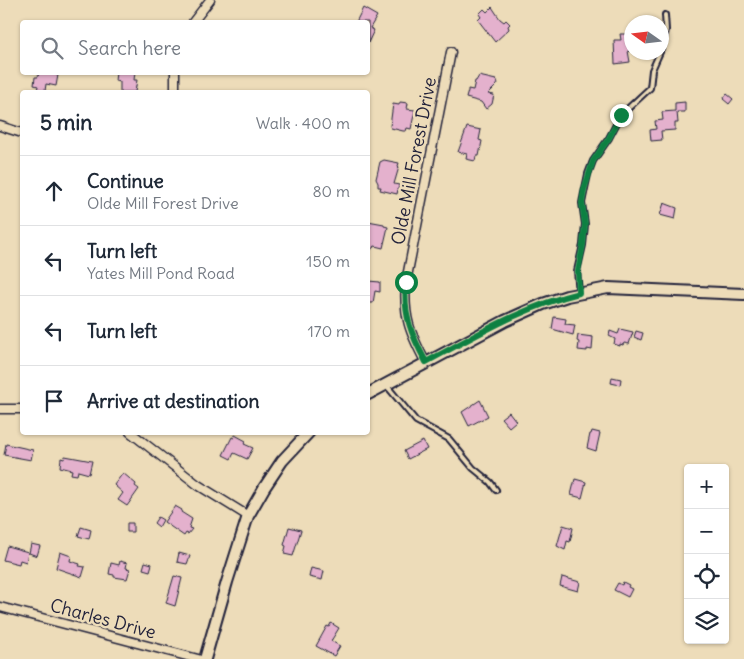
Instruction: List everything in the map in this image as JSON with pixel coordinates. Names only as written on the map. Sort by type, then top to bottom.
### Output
[{"type":"street","points":[[195,20],[210,0]]},
{"type":"street","name":"Olde Mill Forest Drive","points":[[426,362],[412,337],[408,325],[405,307],[406,282],[451,52]]},
{"type":"street","points":[[174,90],[175,75]]},
{"type":"street","points":[[0,126],[20,132]]},
{"type":"street","points":[[370,393],[520,314],[555,299],[608,288],[744,294]]},
{"type":"street","points":[[0,409],[20,409]]},
{"type":"street","points":[[134,435],[198,484],[248,516]]},
{"type":"street","points":[[205,659],[248,516],[282,461],[306,435]]},
{"type":"street","name":"Charles Drive","points":[[0,607],[198,659]]},
{"type":"lane","points":[[579,293],[578,271],[585,224],[582,203],[588,174],[593,161],[609,138],[621,115],[650,88],[652,70],[656,60]]},
{"type":"lane","points":[[386,384],[416,421],[449,439],[473,468],[490,482],[496,490]]},
{"type":"building","points":[[492,7],[500,19],[504,22],[506,20],[510,24],[508,26],[509,29],[495,42],[478,20],[481,17],[479,14],[484,9],[487,12]]},
{"type":"building","points":[[363,8],[377,16],[370,28],[370,20],[357,20]]},
{"type":"building","points":[[370,28],[374,30],[370,39]]},
{"type":"building","points":[[620,34],[624,34],[624,60],[630,60],[630,62],[615,64],[614,40],[621,40]]},
{"type":"building","points":[[38,75],[58,75],[56,86],[46,84],[45,90],[37,90],[38,86],[34,85],[35,77],[38,77]]},
{"type":"building","points":[[116,75],[135,75],[134,80],[137,80],[135,90],[120,90],[120,82],[115,81]]},
{"type":"building","points":[[479,76],[496,80],[498,83],[488,94],[494,95],[492,104],[486,109],[481,102],[466,98],[468,89],[473,90],[475,81]]},
{"type":"building","points":[[727,94],[733,99],[729,104],[723,99]]},
{"type":"building","points":[[400,102],[408,103],[407,109],[415,110],[411,129],[407,128],[406,131],[391,128],[390,126],[393,104],[399,105]]},
{"type":"building","points":[[685,102],[685,112],[677,112],[678,123],[675,123],[675,130],[661,131],[662,140],[651,141],[650,130],[656,129],[655,121],[663,120],[662,112],[675,111],[675,103]]},
{"type":"building","points":[[467,127],[481,130],[479,140],[482,141],[479,156],[476,156],[475,161],[466,159],[467,154],[458,152]]},
{"type":"building","points":[[384,160],[399,163],[394,184],[399,185],[397,194],[380,190],[381,187],[378,187],[376,179],[380,162]]},
{"type":"building","points":[[664,203],[677,208],[675,219],[660,215]]},
{"type":"building","points":[[370,221],[384,224],[384,226],[388,227],[383,248],[375,246],[370,250]]},
{"type":"building","points":[[370,281],[380,282],[380,292],[375,291],[373,303],[370,303]]},
{"type":"building","points":[[554,317],[566,319],[565,324],[575,325],[573,335],[552,329]]},
{"type":"building","points":[[620,329],[633,332],[629,344],[624,343],[623,345],[620,344],[620,346],[614,344],[615,339],[609,336],[610,331],[618,334]]},
{"type":"building","points":[[636,331],[643,333],[641,340],[634,337]]},
{"type":"building","points":[[578,335],[593,337],[592,350],[578,350]]},
{"type":"building","points":[[612,377],[621,379],[620,385],[611,383]]},
{"type":"building","points":[[480,400],[488,416],[469,426],[462,412]]},
{"type":"building","points":[[509,412],[516,421],[509,427],[501,418]]},
{"type":"building","points":[[592,431],[600,433],[596,451],[587,448]]},
{"type":"building","points":[[235,435],[246,441],[244,444],[253,448],[247,459],[234,453],[231,459],[223,455],[232,437],[234,438]]},
{"type":"building","points":[[423,441],[427,449],[408,459],[404,451]]},
{"type":"building","points":[[6,444],[33,450],[31,460],[4,455]]},
{"type":"building","points":[[65,456],[92,461],[89,474],[78,471],[77,475],[71,474],[72,470],[60,467],[61,458],[64,459]]},
{"type":"building","points":[[123,473],[139,489],[127,506],[118,500],[123,493],[114,485]]},
{"type":"building","points":[[575,479],[586,482],[582,498],[571,495]]},
{"type":"building","points":[[175,506],[192,519],[189,528],[192,529],[184,536],[164,522]]},
{"type":"building","points":[[158,517],[163,520],[159,527],[154,523]]},
{"type":"building","points":[[127,523],[133,523],[133,532],[127,532]]},
{"type":"building","points":[[563,525],[573,528],[570,542],[567,541],[565,550],[557,546]]},
{"type":"building","points":[[81,527],[91,530],[89,539],[78,536]]},
{"type":"building","points":[[289,527],[301,530],[293,556],[284,554],[286,546],[284,545]]},
{"type":"building","points":[[31,544],[40,546],[37,556],[29,553]]},
{"type":"building","points":[[7,546],[28,552],[26,562],[20,560],[19,564],[3,560]]},
{"type":"building","points":[[60,552],[71,556],[70,561],[85,567],[82,577],[56,568]]},
{"type":"building","points":[[179,553],[190,556],[187,564],[177,562]]},
{"type":"building","points":[[120,561],[127,563],[126,568],[130,569],[127,579],[114,577],[114,575],[109,574],[111,563],[119,565]]},
{"type":"building","points":[[145,562],[152,564],[150,571],[143,569]]},
{"type":"building","points":[[311,568],[324,571],[322,580],[309,577]]},
{"type":"building","points":[[174,576],[182,578],[175,606],[166,603]]},
{"type":"building","points":[[562,577],[580,582],[578,591],[560,586]]},
{"type":"building","points":[[623,582],[632,589],[628,597],[614,590],[618,583],[622,585]]},
{"type":"building","points":[[331,623],[339,628],[331,641],[340,646],[334,656],[316,646],[327,626],[329,627]]},
{"type":"route","points":[[406,282],[405,307],[408,325],[412,337],[426,362],[520,314],[555,299],[579,293],[579,258],[583,245],[585,224],[582,203],[584,190],[593,161],[609,138],[621,115]]}]
